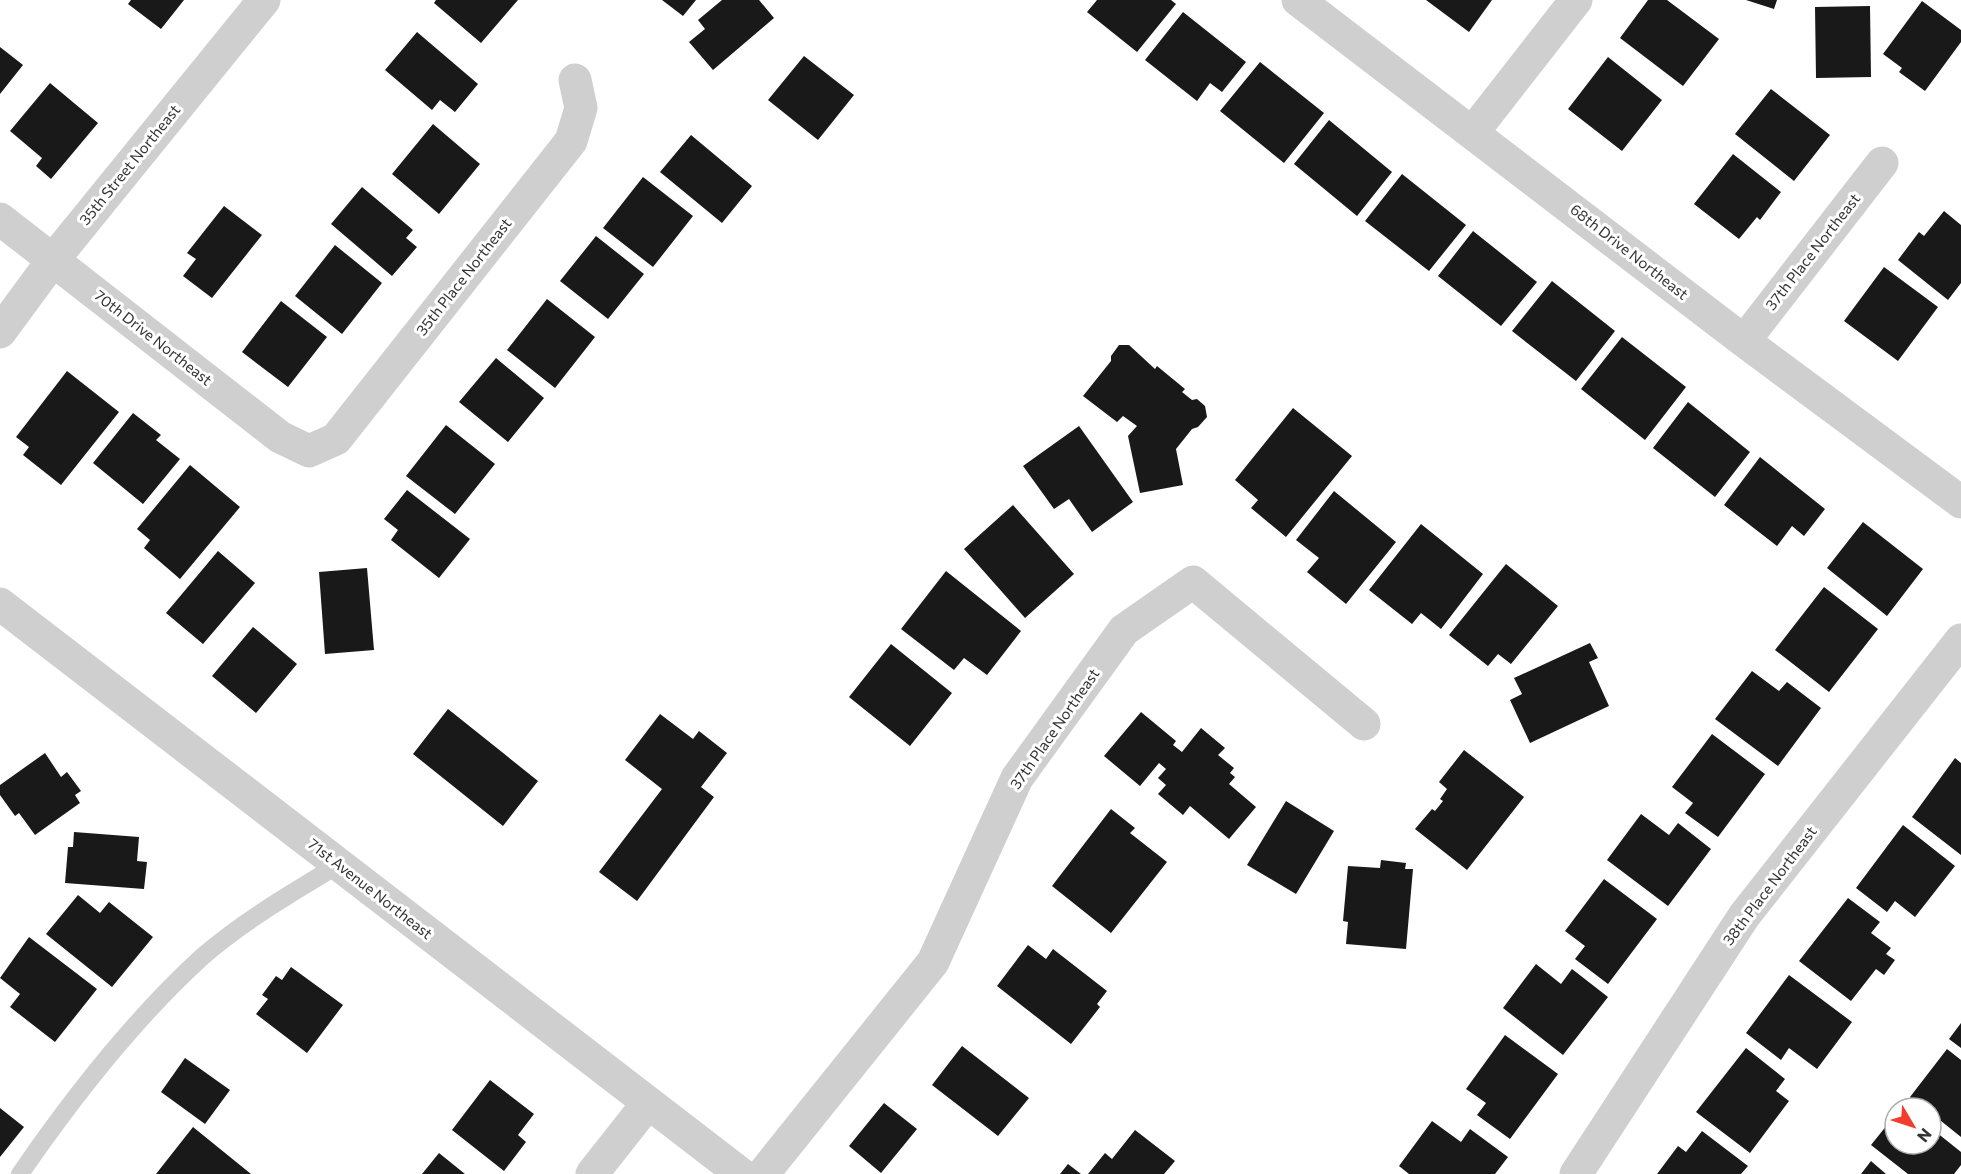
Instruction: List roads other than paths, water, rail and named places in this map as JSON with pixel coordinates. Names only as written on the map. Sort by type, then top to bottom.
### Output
[{"type":"street","name":"35th Street Northeast","points":[[0,332],[53,260],[264,0]]},
{"type":"street","name":"68th Drive Northeast","points":[[1298,0],[1744,341],[1961,502]]},
{"type":"street","points":[[1473,132],[1576,0]]},
{"type":"street","name":"35th Place Northeast","points":[[309,451],[336,439],[571,141],[581,108],[575,80]]},
{"type":"street","name":"37th Place Northeast","points":[[1744,341],[1881,164]]},
{"type":"street","name":"70th Drive Northeast","points":[[0,219],[280,436],[309,451]]},
{"type":"street","name":"37th Place Northeast","points":[[763,1174],[933,962],[1017,778],[1124,630],[1193,582],[1364,724]]},
{"type":"street","name":"71st Avenue Northeast","points":[[0,604],[741,1174]]},
{"type":"street","name":"38th Place Northeast","points":[[1576,1174],[1744,916],[1961,640]]},
{"type":"street","points":[[592,1174],[648,1103]]},
{"type":"lane","points":[[20,1174],[98,1070],[150,1010],[203,957],[287,896],[338,865]]}]
